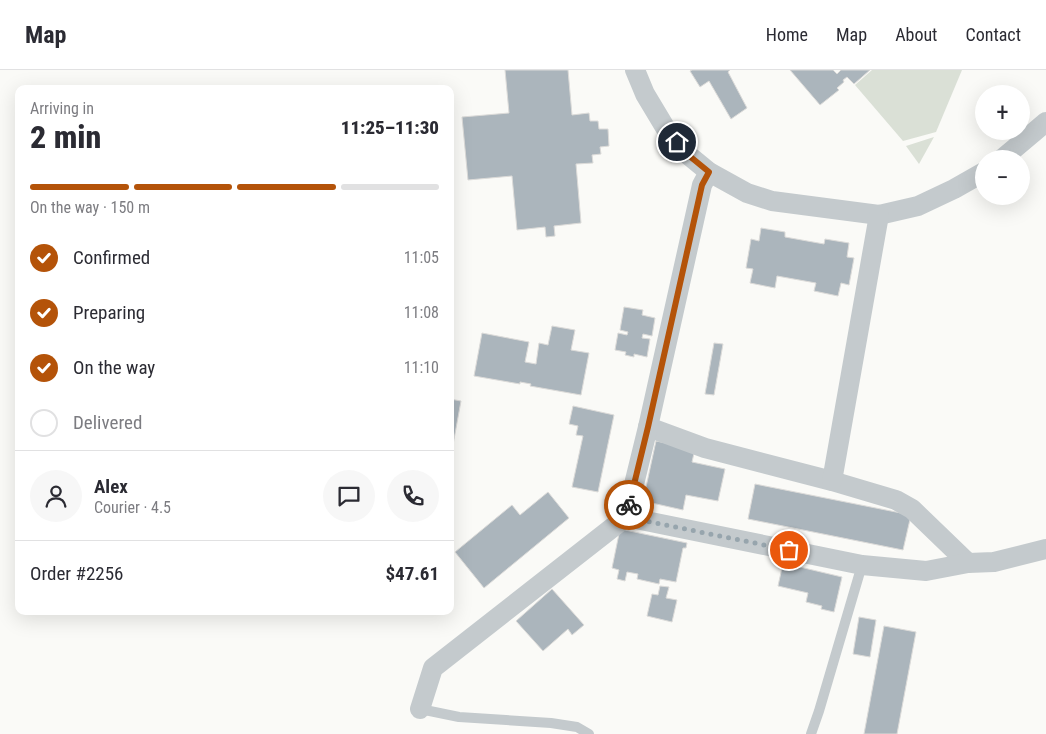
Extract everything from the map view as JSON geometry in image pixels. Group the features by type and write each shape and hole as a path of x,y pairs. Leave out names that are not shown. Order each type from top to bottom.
{"street":[{"path":"635,70 645,94 666,129 687,154 709,172 747,192 772,200 879,215 918,206 975,177"},
{"path":"1013,150 1046,122"},
{"path":"420,709 432,668 626,517 702,185 709,172"},
{"path":"832,481 879,215"},
{"path":"648,427 705,448 832,481 896,500 912,508 968,564"},
{"path":"626,517 862,565 926,570 994,562 1046,548"}],"lane":[{"path":"811,734 862,565"},
{"path":"420,709 458,717 578,727 589,734"}],"shaded area":[{"path":"872,70 962,70 936,132 903,141 855,85"},
{"path":"934,137 919,164 906,146"}],"building":[{"path":"505,70 568,70 572,115 589,113 590,121 598,121 599,129 608,129 609,146 600,147 601,154 592,155 593,163 576,164 581,223 554,226 555,236 546,237 545,227 517,230 512,176 468,180 462,117 509,113"},
{"path":"730,70 728,72 747,108 731,119 709,81 700,87 690,71"},
{"path":"790,70 833,70 837,74 841,70 870,70 854,84 847,77 837,88 839,90 820,105"},
{"path":"761,228 785,232 785,237 824,244 825,239 849,243 847,257 854,258 849,285 841,283 838,296 814,291 816,283 777,276 775,288 750,283 753,269 746,268 751,239 759,241"},
{"path":"624,307 643,310 642,315 655,318 652,336 643,334 642,338 650,339 647,357 634,354 634,357 625,355 626,352 615,350 618,333 627,335 628,332 620,330"},
{"path":"552,326 575,330 571,350 589,353 581,395 530,386 531,384 520,382 520,384 474,376 482,333 529,342 525,362 536,364 539,343 548,345"},
{"path":"714,343 723,344 714,395 705,394"},
{"path":"454,400 461,401 454,439"},
{"path":"573,406 614,415 598,492 572,487 583,436 576,435 578,426 569,424"},
{"path":"656,441 695,449 692,462 725,469 718,501 686,495 683,510 643,501"},
{"path":"755,484 911,515 903,550 748,519"},
{"path":"548,492 569,518 484,588 455,552 512,505 520,515"},
{"path":"620,529 687,543 686,548 683,548 676,582 660,579 659,584 637,579 638,574 627,572 625,581 617,579 619,570 612,568"},
{"path":"783,563 842,577 834,612 821,609 822,606 806,602 808,593 778,586"},
{"path":"660,586 669,587 666,598 677,600 672,622 647,616 652,594 658,595"},
{"path":"552,589 584,625 572,635 568,629 543,651 516,621"},
{"path":"859,617 876,620 870,657 853,654"},
{"path":"884,626 916,632 897,734 864,734"}],"way so far":[{"path":"629,505 626,517 789,550"}],"route":[{"path":"629,505 702,185 709,172 687,154 677,142"}]}
